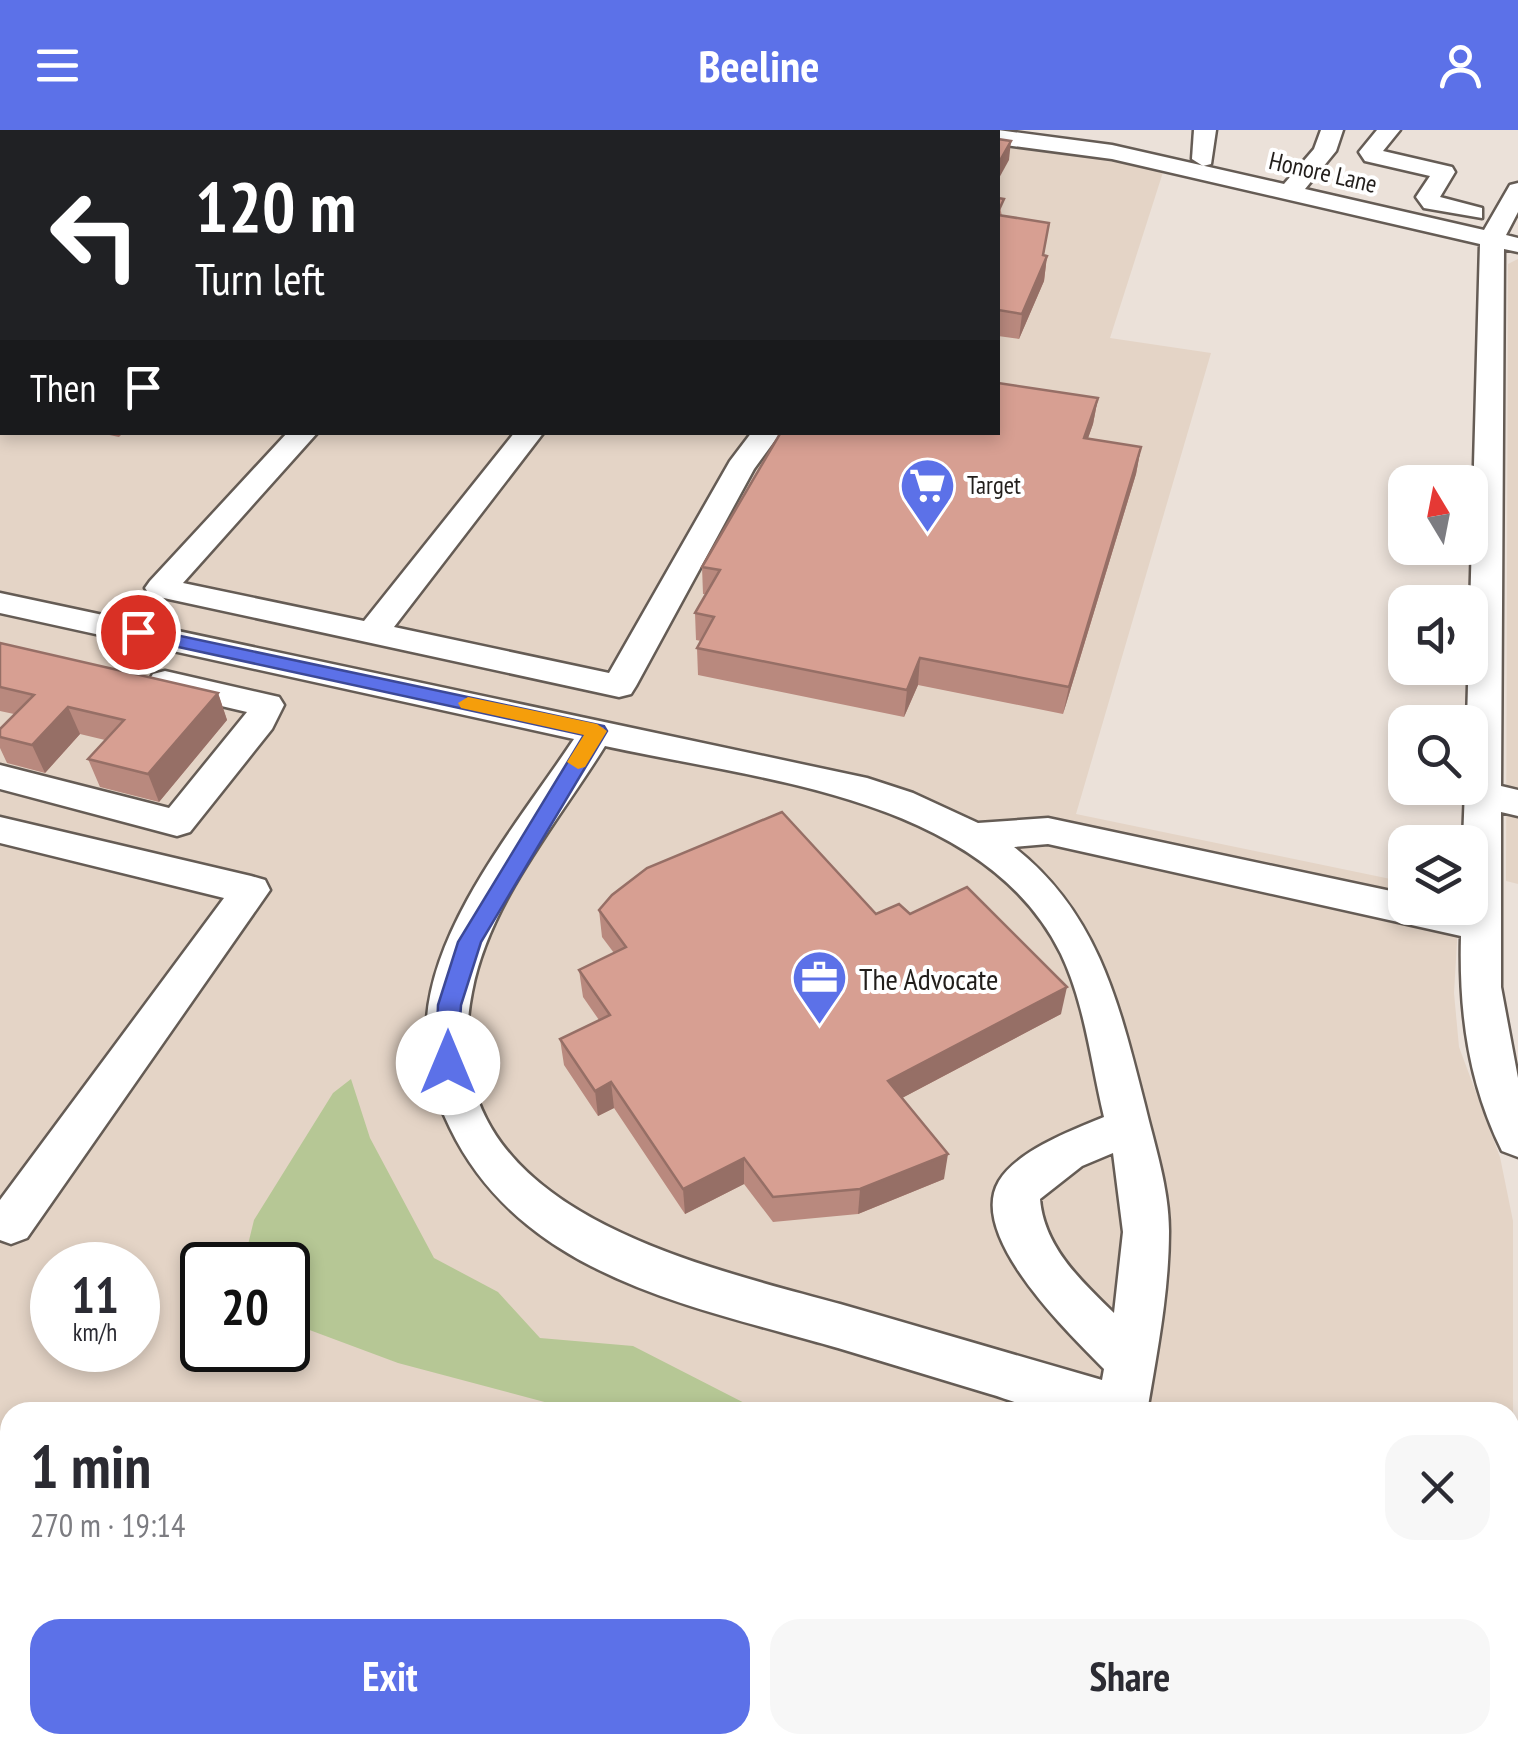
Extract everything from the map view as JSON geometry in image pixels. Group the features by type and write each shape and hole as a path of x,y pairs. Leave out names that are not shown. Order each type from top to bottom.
{"street":[{"path":"1198,165 1205,130"},
{"path":"1296,185 1326,151 1332,130"},
{"path":"1388,130 1370,152 1444,172 1428,197 1432,203 1504,234"},
{"name":"Honore Lane","path":"1000,137 1198,165 1504,234"},
{"path":"1518,190 1504,234 1501,799 1482,926 1483,1036 1518,1138"},
{"path":"301,435 161,588 619,686 740,467 765,435"},
{"path":"372,632 528,435"},
{"path":"0,603 867,791 937,815 974,837 1003,858 1050,905 1082,955 1100,1008 1128,1126 1146,1228 1123,1402"},
{"path":"0,777 176,823 260,721 267,705 140,676"},
{"path":"597,731 489,905 456,974 446,1033 452,1078 471,1133 503,1180 572,1234 668,1276 1092,1402"},
{"path":"0,830 251,890 11,1224 0,1220"},
{"path":"974,837 1048,831 1482,926"},
{"path":"1128,1126 1039,1170 1017,1191 1015,1214 1028,1245 1052,1277 1130,1362"}],"shaded area":[{"path":"1000,140 1164,169 1110,338 1211,353 1076,814 1388,878 1388,925 1458,925 1454,993 1459,1047 1500,1157 1513,1221 1513,1402 0,1402 0,435 1000,435"},
{"path":"1518,259 1518,884 1506,881 1508,264"},
{"path":"351,1079 370,1138 434,1258 498,1292 540,1338 633,1346 742,1402 544,1402 398,1363 310,1330 310,1242 249,1242 254,1220 333,1093"}],"building":[{"path":"1000,139 1011,141 1000,160"},
{"path":"1000,215 1049,223 1043,255 1047,256 1022,314 1000,310"},
{"name":"Target","path":"1000,383 1098,398 1084,438 1141,447 1069,687 920,658 907,690 697,648 714,617 695,613 720,570 702,567 779,435 1000,435"},
{"path":"0,643 218,693 148,774 88,759 124,720 68,707 32,745 0,737 0,729 34,695 0,687"},
{"name":"The Advocate","path":"782,812 876,914 899,904 910,914 967,887 1067,987 888,1081 948,1154 860,1189 773,1197 744,1158 683,1189 611,1082 595,1091 560,1039 610,1015 579,970 626,947 599,910 612,895 647,868"}],"slow traffic":[{"path":"468,703 597,731 578,762"}],"place":[{"name":"Target","path":"928,534"},
{"name":"The Advocate","path":"820,1027"}],"route":[{"path":"138,632 597,731 470,942 456,974 450,1005 446,1033 448,1063"}]}
